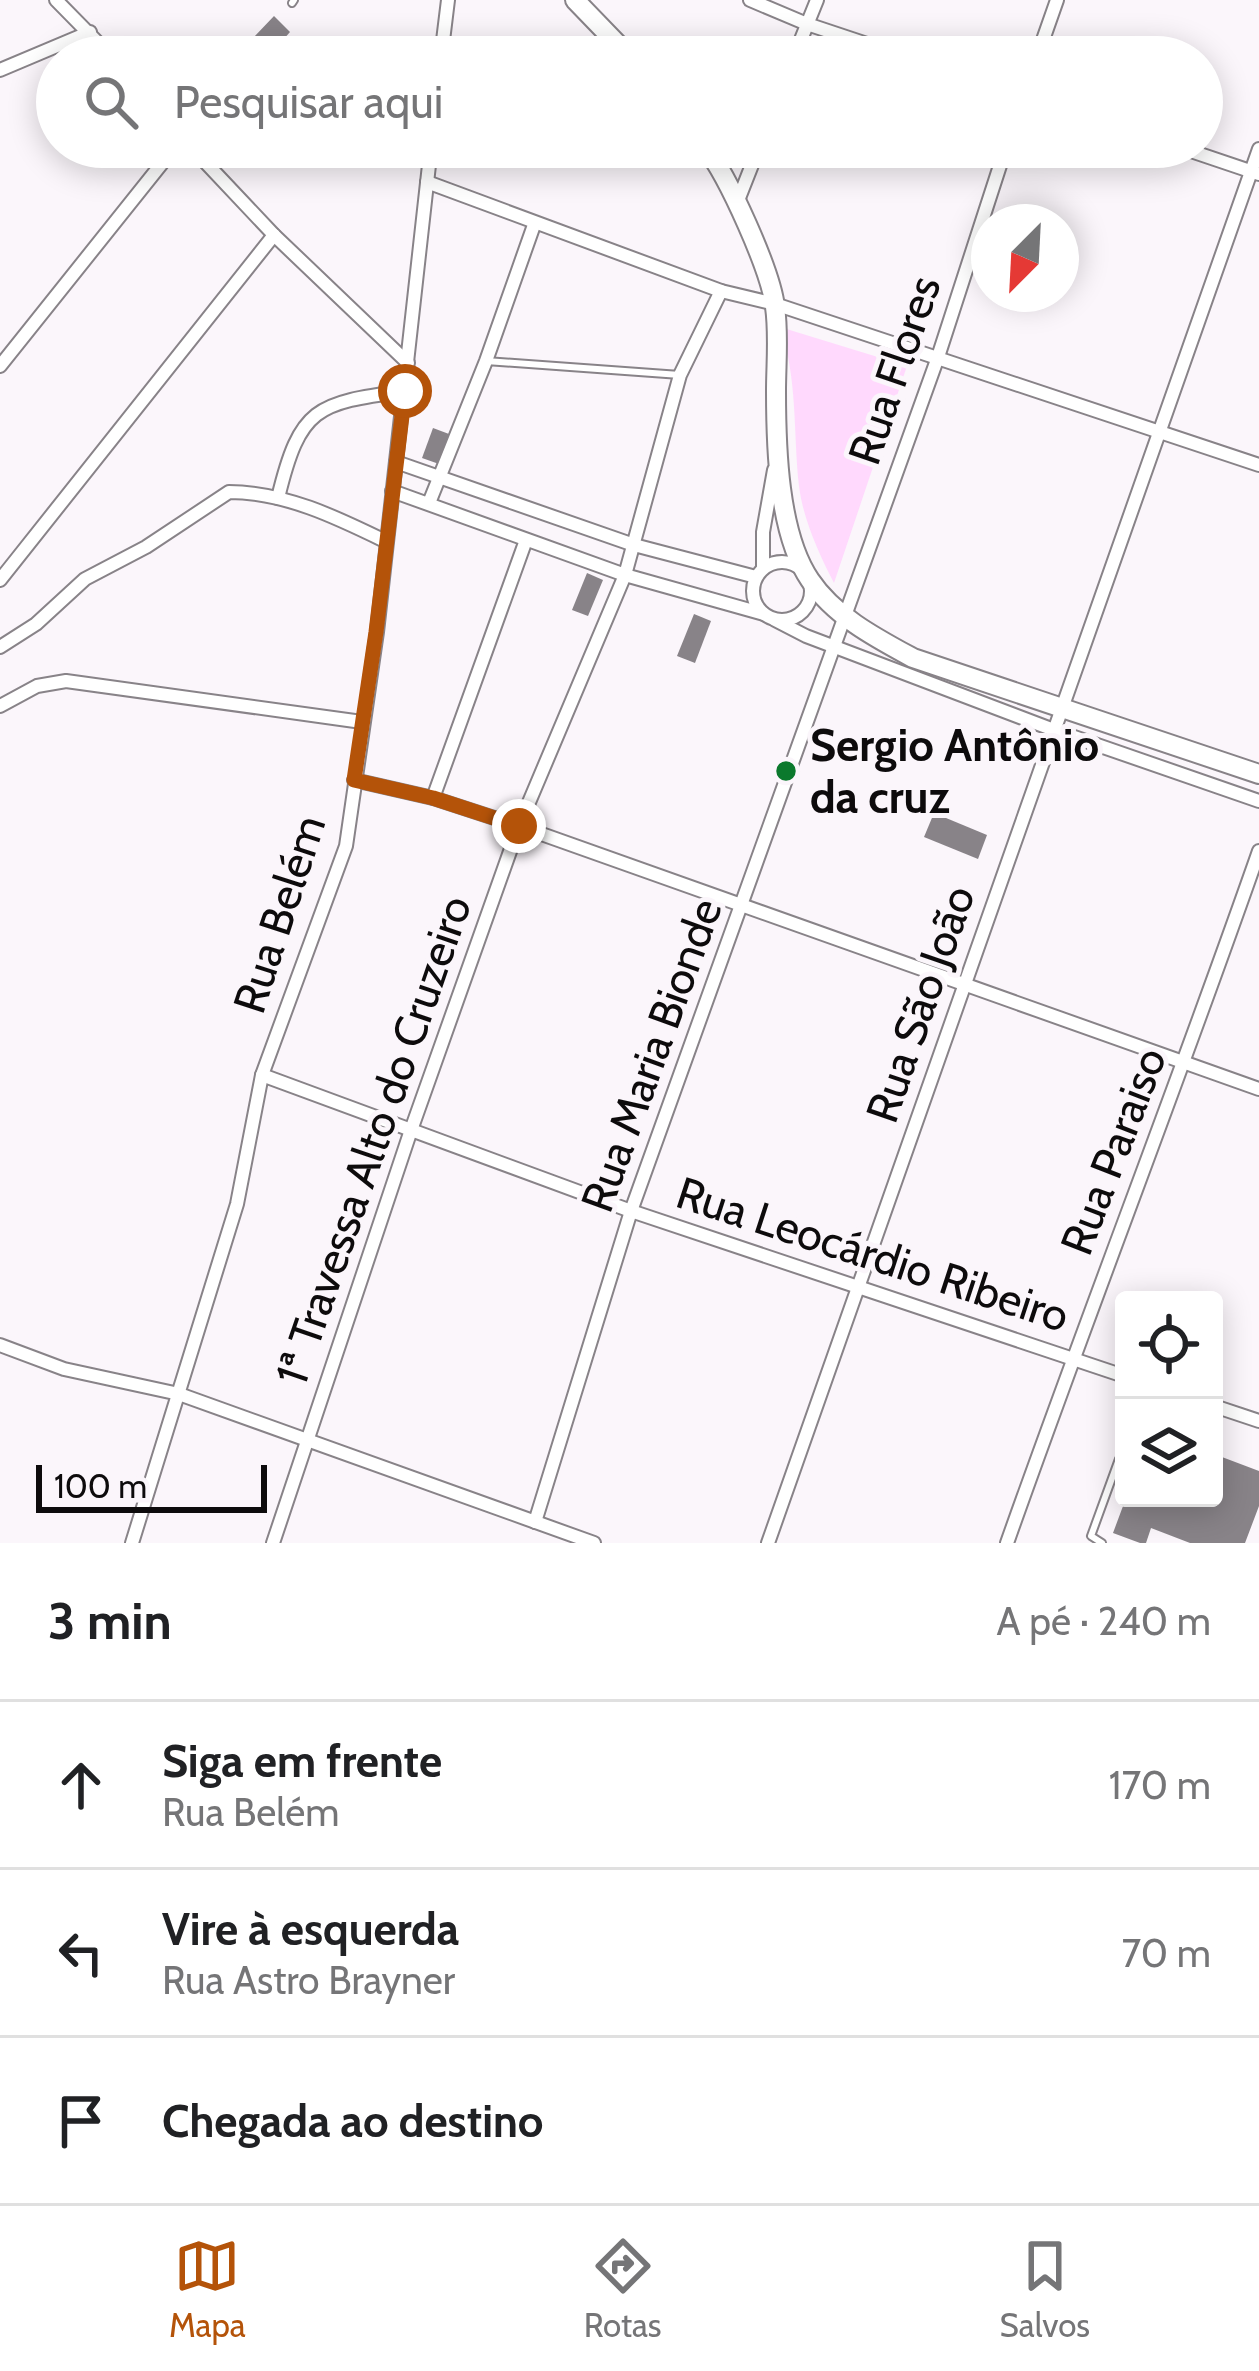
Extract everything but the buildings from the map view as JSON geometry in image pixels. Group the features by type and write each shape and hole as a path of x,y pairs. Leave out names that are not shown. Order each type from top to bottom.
{"main road":[{"path":"575,0 610,36"},
{"path":"721,168 775,304 776,463 809,579 870,635 913,658 1259,774"}],"street":[{"path":"56,0 94,36"},
{"path":"444,36 448,0"},
{"path":"751,0 843,36"},
{"path":"802,36 817,0"},
{"path":"1044,36 1057,0"},
{"path":"81,36 90,32"},
{"path":"0,70 36,55"},
{"name":"Rua São João","path":"768,1543 1159,432 1255,173 1259,148"},
{"path":"1223,162 1255,173"},
{"path":"0,366 158,168"},
{"path":"211,168 408,363"},
{"name":"Rua Belém","path":"132,1543 238,1204 262,1075 346,846 376,632 429,168"},
{"path":"737,203 751,168"},
{"name":"Rua Flores","path":"846,616 999,168"},
{"path":"427,182 721,291 775,304 1259,465"},
{"path":"429,503 534,225"},
{"path":"0,580 274,235"},
{"name":"1ª Travessa Alto do Cruzeiro","path":"273,1543 410,1132 519,826 625,574 680,375 721,291"},
{"path":"278,498 300,430 311,420 344,399 405,391"},
{"path":"396,462 634,544 760,573 789,562 809,579 812,590 805,610 796,617 769,617"},
{"path":"769,617 752,593 760,573 776,463"},
{"path":"392,491 625,574 769,617 1054,730 1259,801"},
{"path":"0,646 36,624 86,579 146,547 229,492 278,498 339,518 385,541"},
{"path":"433,798 526,540"},
{"name":"Rua Maria Bionde","path":"535,1522 631,1211 846,616"},
{"path":"0,706 37,686 66,681 362,722"},
{"path":"354,780 433,798 519,826 1259,1089"},
{"name":"Rua Paraiso","path":"1006,1543 1185,1065 1259,851"},
{"name":"Rua Leocárdio Ribeiro","path":"262,1075 857,1290 1115,1373"},
{"path":"0,1346 64,1369 179,1394 594,1543"},
{"path":"1223,1409 1259,1421"}],"lane":[{"path":"486,362 680,375"},
{"path":"1102,1543 1091,1536 1115,1470"}],"shaded area":[{"path":"780,327 907,366 834,583 801,498 792,386"}],"place":[{"name":"Sergio Antônio da cruz","path":"786,771"}],"route":[{"path":"405,391 354,780 433,798 519,826"}]}
